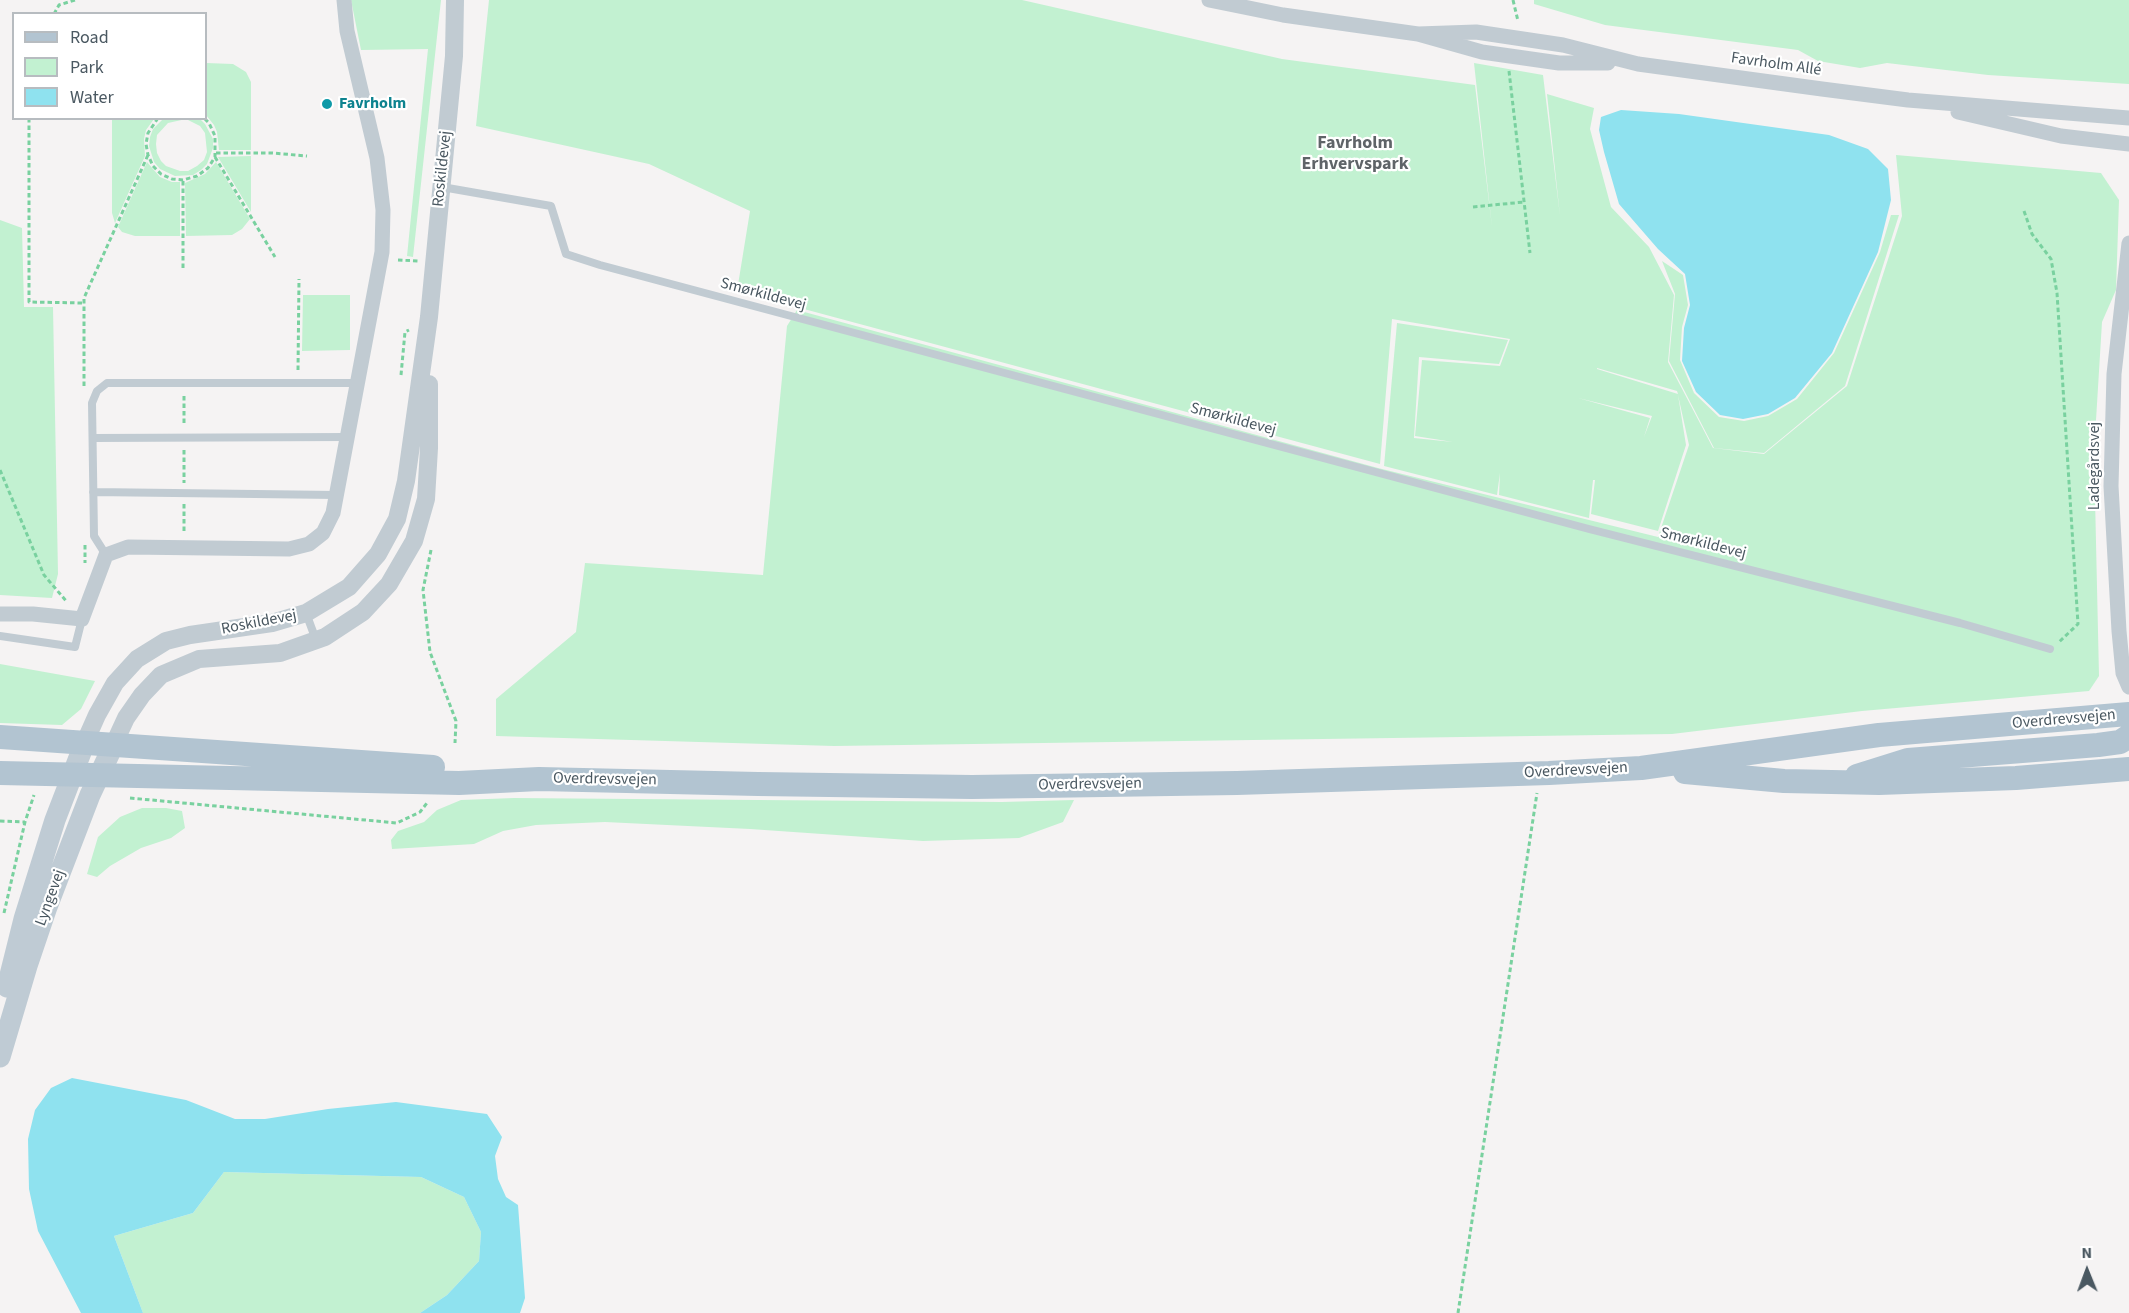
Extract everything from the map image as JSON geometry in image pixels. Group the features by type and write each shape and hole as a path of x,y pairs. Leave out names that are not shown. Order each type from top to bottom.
{"main road":[{"name":"Overdrevsvejen","path":"106,760 459,783 539,779 972,787 1238,783 1641,768 1879,735 2129,714"},
{"path":"1838,783 1908,760 2098,745 2120,742 2129,736"},
{"path":"0,737 75,768"},
{"path":"0,757 75,768"},
{"path":"0,773 75,768 106,760"},
{"name":"Overdrevsvejen","path":"75,768 106,760 284,764 346,760 461,769 539,779"},
{"name":"Lyngevej","path":"0,1057 44,917 90,795 106,760"},
{"name":"Lyngevej","path":"0,1015 24,919 75,768"},
{"name":"Overdrevsvejen","path":"1641,768 1784,781 1838,783 2016,778 2129,769"}],"street":[{"path":"0,614 82,619 106,555 128,548 289,549 309,544 323,534 333,513 381,259 383,210 377,158 347,31 344,0"},
{"name":"Roskildevej","path":"75,768 97,715 115,683 137,659 166,641 190,635 273,623 306,613 349,587 378,554 397,519 406,481 429,317 454,56 455,0"},
{"name":"Roskildevej","path":"454,56 466,0"},
{"name":"Favrholm Allé","path":"1209,0 1283,15 1418,34 1460,47 1510,56 1559,63 1638,64"},
{"name":"Favrholm Allé","path":"1418,34 1476,32 1563,45 1638,64 1908,100 2129,118"},
{"name":"Favrholm Allé","path":"1908,100 2061,136 2129,144"},
{"name":"Ladegårdsvej","path":"2129,243 2114,374 2111,486 2121,652 2123,673 2129,687"},
{"name":"Roskildevej","path":"106,760 126,718 142,695 161,675 199,659 280,653 325,637 363,612 389,584 414,541 426,499 429,448 429,317"}],"lane":[{"name":"Smørkildevej","path":"442,187 551,206 566,254 600,265 1589,529 1960,623 2050,650"},
{"path":"106,555 94,536 92,403 97,391 107,383 357,383"},
{"path":"93,438 347,436"},
{"path":"93,492 336,495"},
{"path":"306,613 316,640"},
{"path":"0,636 75,647 82,619"}],"path":[{"path":"55,12 59,5 75,0"},
{"path":"1510,56 1509,69 1530,253"},
{"path":"29,120 29,302 84,301 148,155"},
{"path":"156,120 148,133 146,144 153,166 161,174 183,180 196,176 208,168 216,155"},
{"path":"206,120 215,136 216,155 275,257"},
{"path":"216,155 272,153 307,156"},
{"path":"183,180 183,268"},
{"path":"1473,207 1524,202"},
{"path":"2024,211 2032,234 2051,259 2057,293 2078,624 2050,650"},
{"path":"381,259 434,261"},
{"path":"298,383 299,279"},
{"path":"183,383 184,547"},
{"path":"0,470 44,575 82,619"},
{"path":"432,549 423,590 430,652 456,721 454,743"},
{"path":"3,918 32,796 75,768"},
{"path":"1458,1313 1540,773"},
{"path":"125,798 398,823 420,812 429,801"},
{"path":"0,820 25,822"}],"green space":[{"path":"351,0 441,0 413,257 407,256 428,49 361,50"},
{"path":"489,0 1022,0 1282,59 1475,85 1492,227 1474,63 1543,75 1560,216 1547,94 1594,108 1590,129 1611,207 1649,247 1674,295 1668,362 1713,448 1764,454 1847,386 1902,216 1896,155 2101,173 2119,200 2116,290 2102,322 2094,453 2099,676 2089,691 1862,711 1672,734 834,746 496,736 496,699 576,632 585,563 763,575 787,326 797,310 1378,468 1658,537 1689,445 1678,395 1686,445 1658,531 1591,514 1595,480 1593,480 1589,518 1499,495 1500,473 1497,495 1384,466 1397,323 1508,340 1499,364 1419,357 1414,438 1453,442 1415,436 1422,360 1500,366 1510,339 1392,319 1380,464 737,291 750,211 649,164 476,126","holes":["1597,369 1677,391 1678,394","1578,398 1652,416 1644,437 1650,418"]},
{"path":"1534,0 2129,0 2129,84 1988,75 1887,63 1860,68 1818,61 1798,50 1605,25 1534,4"},
{"path":"207,63 233,64 246,72 251,82 251,150 219,150 214,125 207,116"},
{"path":"112,120 153,120 146,130 145,156 115,223 112,213"},
{"path":"162,120 182,120 168,123 157,135 156,144 161,161 166,166 180,171 188,171 197,166 204,160 207,152 205,133 200,126 188,120 201,120 205,124 213,139 213,148 207,164 201,170 193,175 175,176 160,169 154,162 149,146 153,129"},
{"path":"251,156 251,212 218,157"},
{"path":"147,162 160,177 172,182 180,182 180,236 135,236 122,232 118,227"},
{"path":"216,162 250,219 242,229 232,235 186,236 185,183 205,174"},
{"path":"1891,215 1899,215 1845,386 1764,453 1714,448 1669,361 1675,294 1662,261 1683,275 1688,305 1682,327 1680,360 1694,393 1719,417 1744,421 1768,416 1797,399 1834,353 1880,252"},
{"path":"0,220 22,228 24,307 53,307 58,574 52,598 0,595"},
{"path":"303,295 350,295 350,350 302,351"},
{"path":"0,664 95,681 81,709 62,725 0,723"},
{"path":"514,798 1002,802 1074,800 1063,822 1019,838 923,841 605,822 536,825 503,831 474,844 392,849 391,840 398,831 424,822 437,810 461,800"},
{"path":"142,808 182,811 185,828 171,838 141,848 110,866 97,877 87,874 98,837 120,817"},
{"path":"224,1172 421,1177 464,1197 481,1232 479,1261 447,1295 420,1313 143,1313 114,1236 193,1213"}],"water":[{"path":"1621,110 1679,114 1829,135 1868,149 1888,169 1891,200 1878,252 1832,353 1795,398 1768,414 1743,419 1720,415 1696,392 1682,361 1684,328 1690,305 1685,274 1658,249 1619,204 1604,152 1599,130 1601,117"},
{"path":"72,1078 186,1100 235,1119 265,1119 328,1109 396,1102 487,1114 502,1137 495,1156 498,1179 506,1197 518,1205 525,1298 520,1313 420,1313 447,1295 479,1261 481,1232 464,1197 421,1177 224,1172 193,1213 114,1236 143,1313 81,1313 38,1231 29,1189 28,1139 35,1110 51,1088"}],"place":[{"name":"Favrholm","path":"327,104"}],"district":[{"name":"Favrholm Erhvervspark","path":"1355,154"}]}
